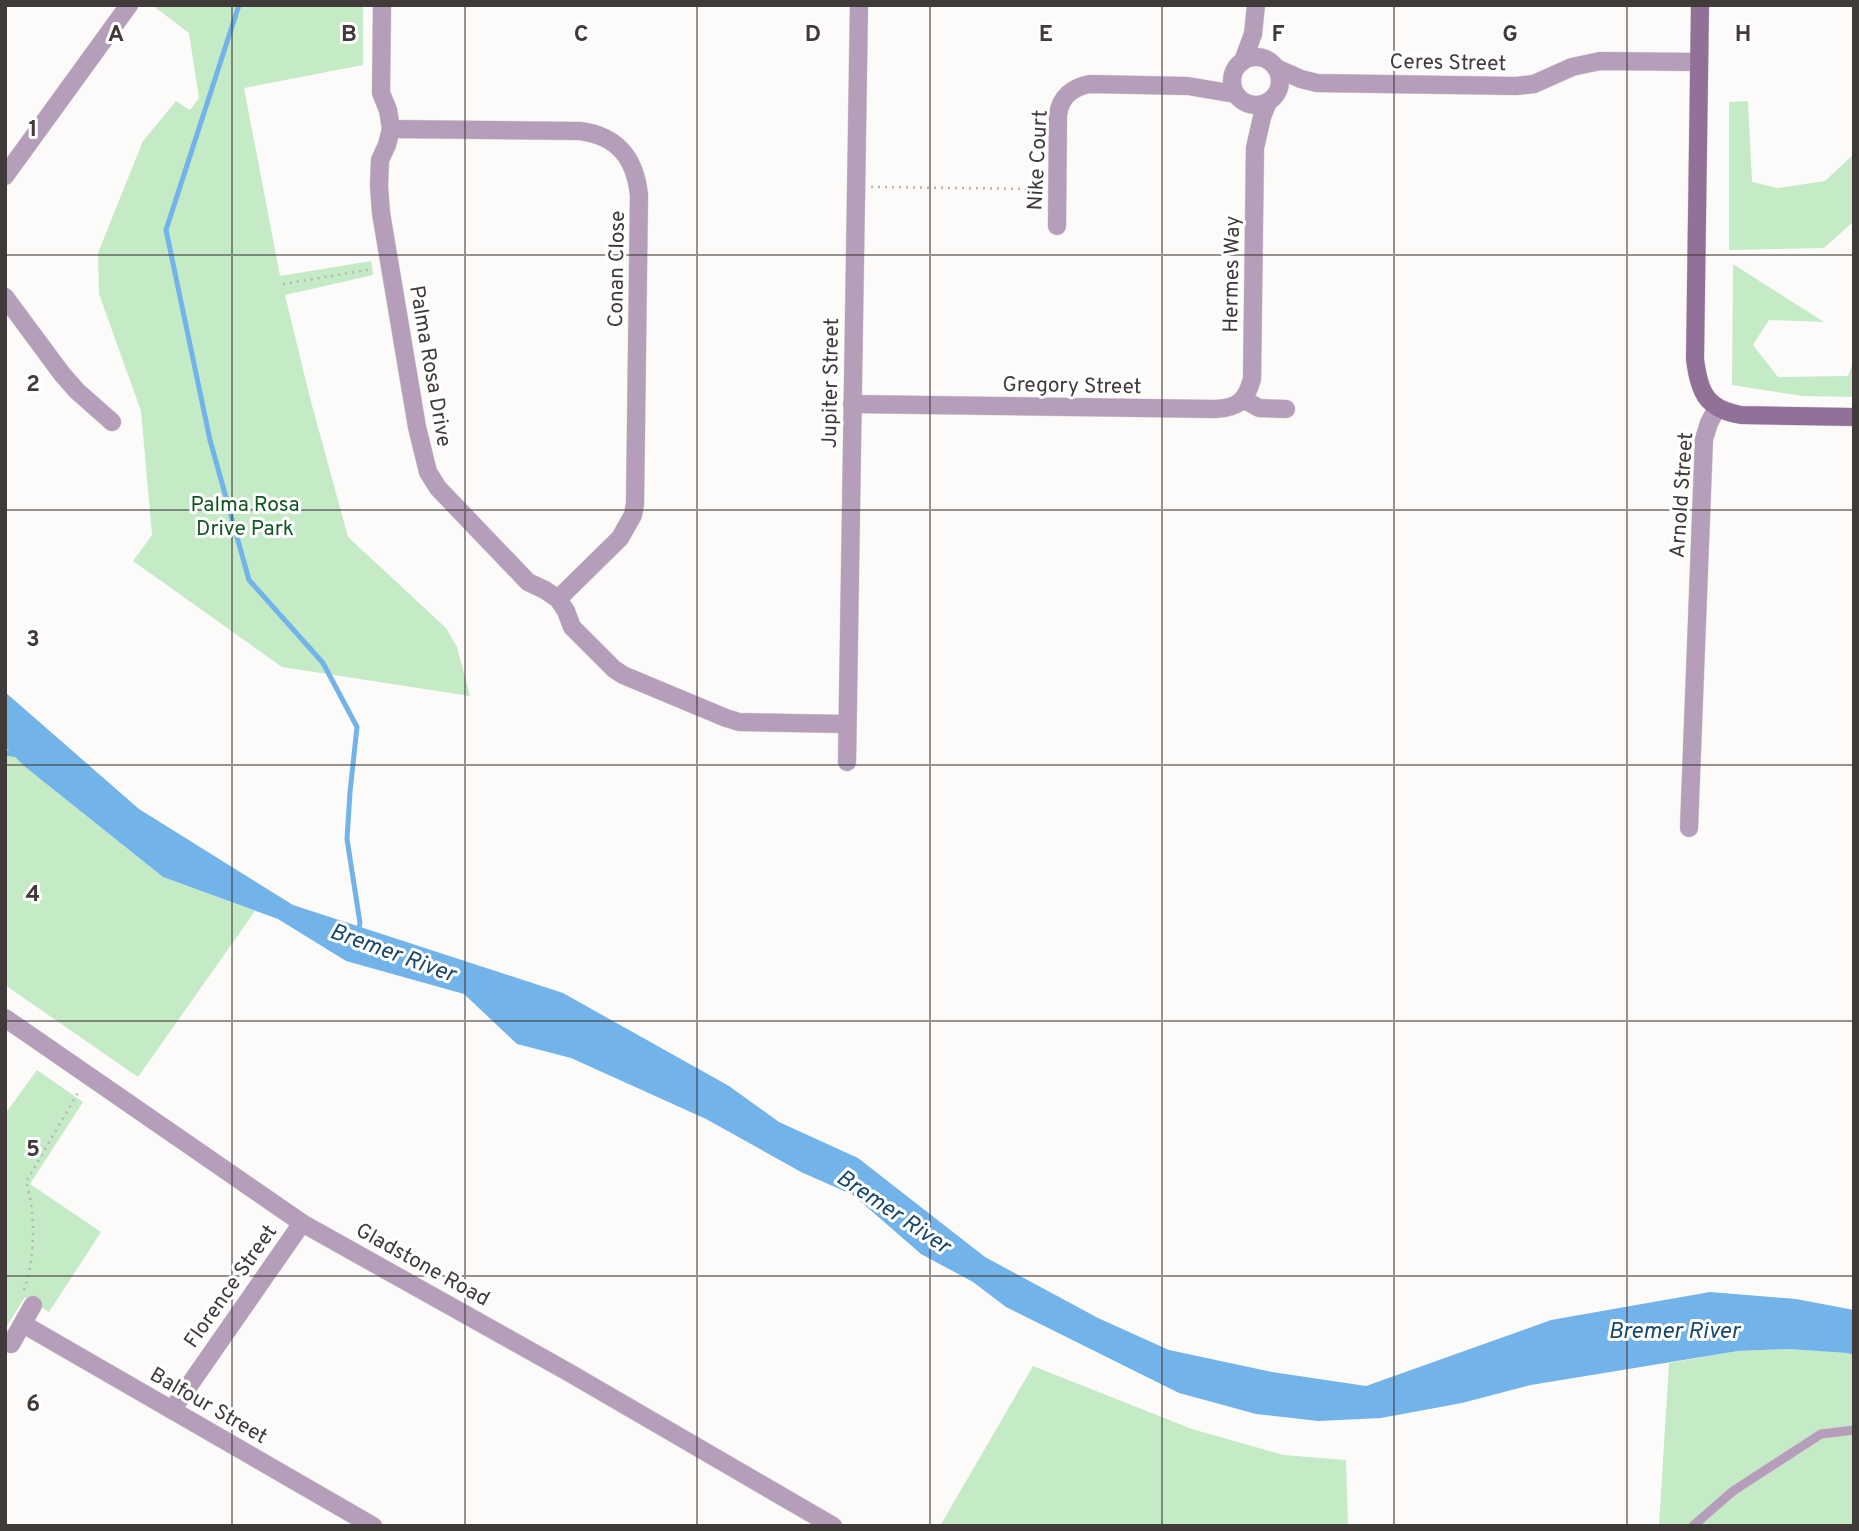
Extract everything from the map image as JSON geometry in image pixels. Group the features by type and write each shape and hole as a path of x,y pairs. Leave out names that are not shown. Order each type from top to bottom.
{"main road":[{"name":"Arnold Street","path":"1700,5 1695,359 1702,392 1717,408"},
{"path":"1717,408 1741,415 1854,417"}],"street":[{"path":"5,176 129,5"},
{"path":"382,5 381,93 388,110 391,129"},
{"name":"Jupiter Street","path":"847,762 859,5"},
{"path":"1256,12 1262,42 1279,75 1279,83 1271,99 1254,105 1238,97 1232,88 1253,34 1256,12"},
{"path":"1238,67 1257,57 1273,66"},
{"name":"Ceres Street","path":"1273,66 1317,83 1516,86 1534,84 1573,67 1600,61 1699,62"},
{"name":"Nike Court","path":"1188,86 1221,78 1238,67"},
{"name":"Ceres Street","path":"1271,99 1317,83"},
{"name":"Nike Court","path":"1057,226 1059,106 1079,86 1188,86 1220,90 1238,97"},
{"name":"Hermes Way","path":"1238,97 1255,148"},
{"name":"Hermes Way","path":"1243,399 1249,391 1252,379 1255,148 1259,125 1271,99"},
{"name":"Palma Rosa Drive","path":"391,129 380,160 379,186 417,427 428,472 452,505 528,582 558,599"},
{"name":"Conan Close","path":"391,129 592,133 617,146 628,158 637,175 639,195 635,504 628,526 620,538 558,599"},
{"path":"5,297 76,391 112,422"},
{"path":"1243,399 1259,408 1286,409"},
{"name":"Gregory Street","path":"852,404 1215,410 1228,409 1243,399"},
{"name":"Arnold Street","path":"1689,828 1704,439 1717,408"},
{"path":"558,599 572,627 623,674 739,722 847,724"},
{"name":"Gladstone Road","path":"5,1018 302,1223 568,1372 834,1526"},
{"name":"Florence Street","path":"172,1410 302,1223"},
{"path":"11,1344 23,1324 27,1300"},
{"name":"Balfour Street","path":"23,1324 373,1526"}],"lane":[{"path":"1696,1525 1733,1492 1821,1434 1854,1430"}],"path":[{"path":"855,187 1057,189"},
{"path":"283,284 390,266"},
{"path":"27,1300 31,1261 31,1196 26,1182 88,1075"}],"green space":[{"name":"Palma Rosa Drive Park","path":"152,5 363,5 363,65 244,88 280,276 371,261 373,275 285,295 348,537 446,628 457,647 470,696 282,667 133,561 152,535 141,411 99,294 98,253 143,141 176,101 190,110 199,98 189,33"},
{"path":"1748,101 1752,182 1778,188 1825,181 1854,154 1854,221 1824,248 1729,250 1729,102"},
{"path":"1733,264 1824,322 1769,320 1753,345 1778,377 1848,376 1854,360 1854,397 1803,396 1732,385"},
{"path":"5,747 24,766 163,877 255,911 138,1077 5,985"},
{"path":"37,1070 83,1102 30,1184 101,1232 49,1312 25,1297 5,1329 5,1114"},
{"path":"1788,1349 1854,1355 1854,1526 1659,1526 1669,1363 1738,1351"},
{"path":"1033,1366 1192,1429 1283,1455 1346,1460 1348,1526 940,1526"}],"water":[{"name":"Bremer River","path":"5,692 139,809 293,905 563,993 729,1086 779,1122 858,1158 985,1257 1098,1318 1169,1350 1272,1372 1366,1386 1551,1320 1710,1292 1796,1299 1854,1310 1854,1355 1788,1349 1738,1351 1531,1385 1462,1403 1381,1418 1318,1421 1256,1414 1179,1393 1006,1307 973,1282 921,1254 853,1195 801,1172 706,1119 571,1058 517,1044 464,994 346,961 278,919 163,877 24,766 5,747"}],"waterway":[{"path":"239,5 166,230 210,440 249,580 323,663 357,727 347,839 360,923 358,933"},
{"path":"5,753 19,755"}]}
